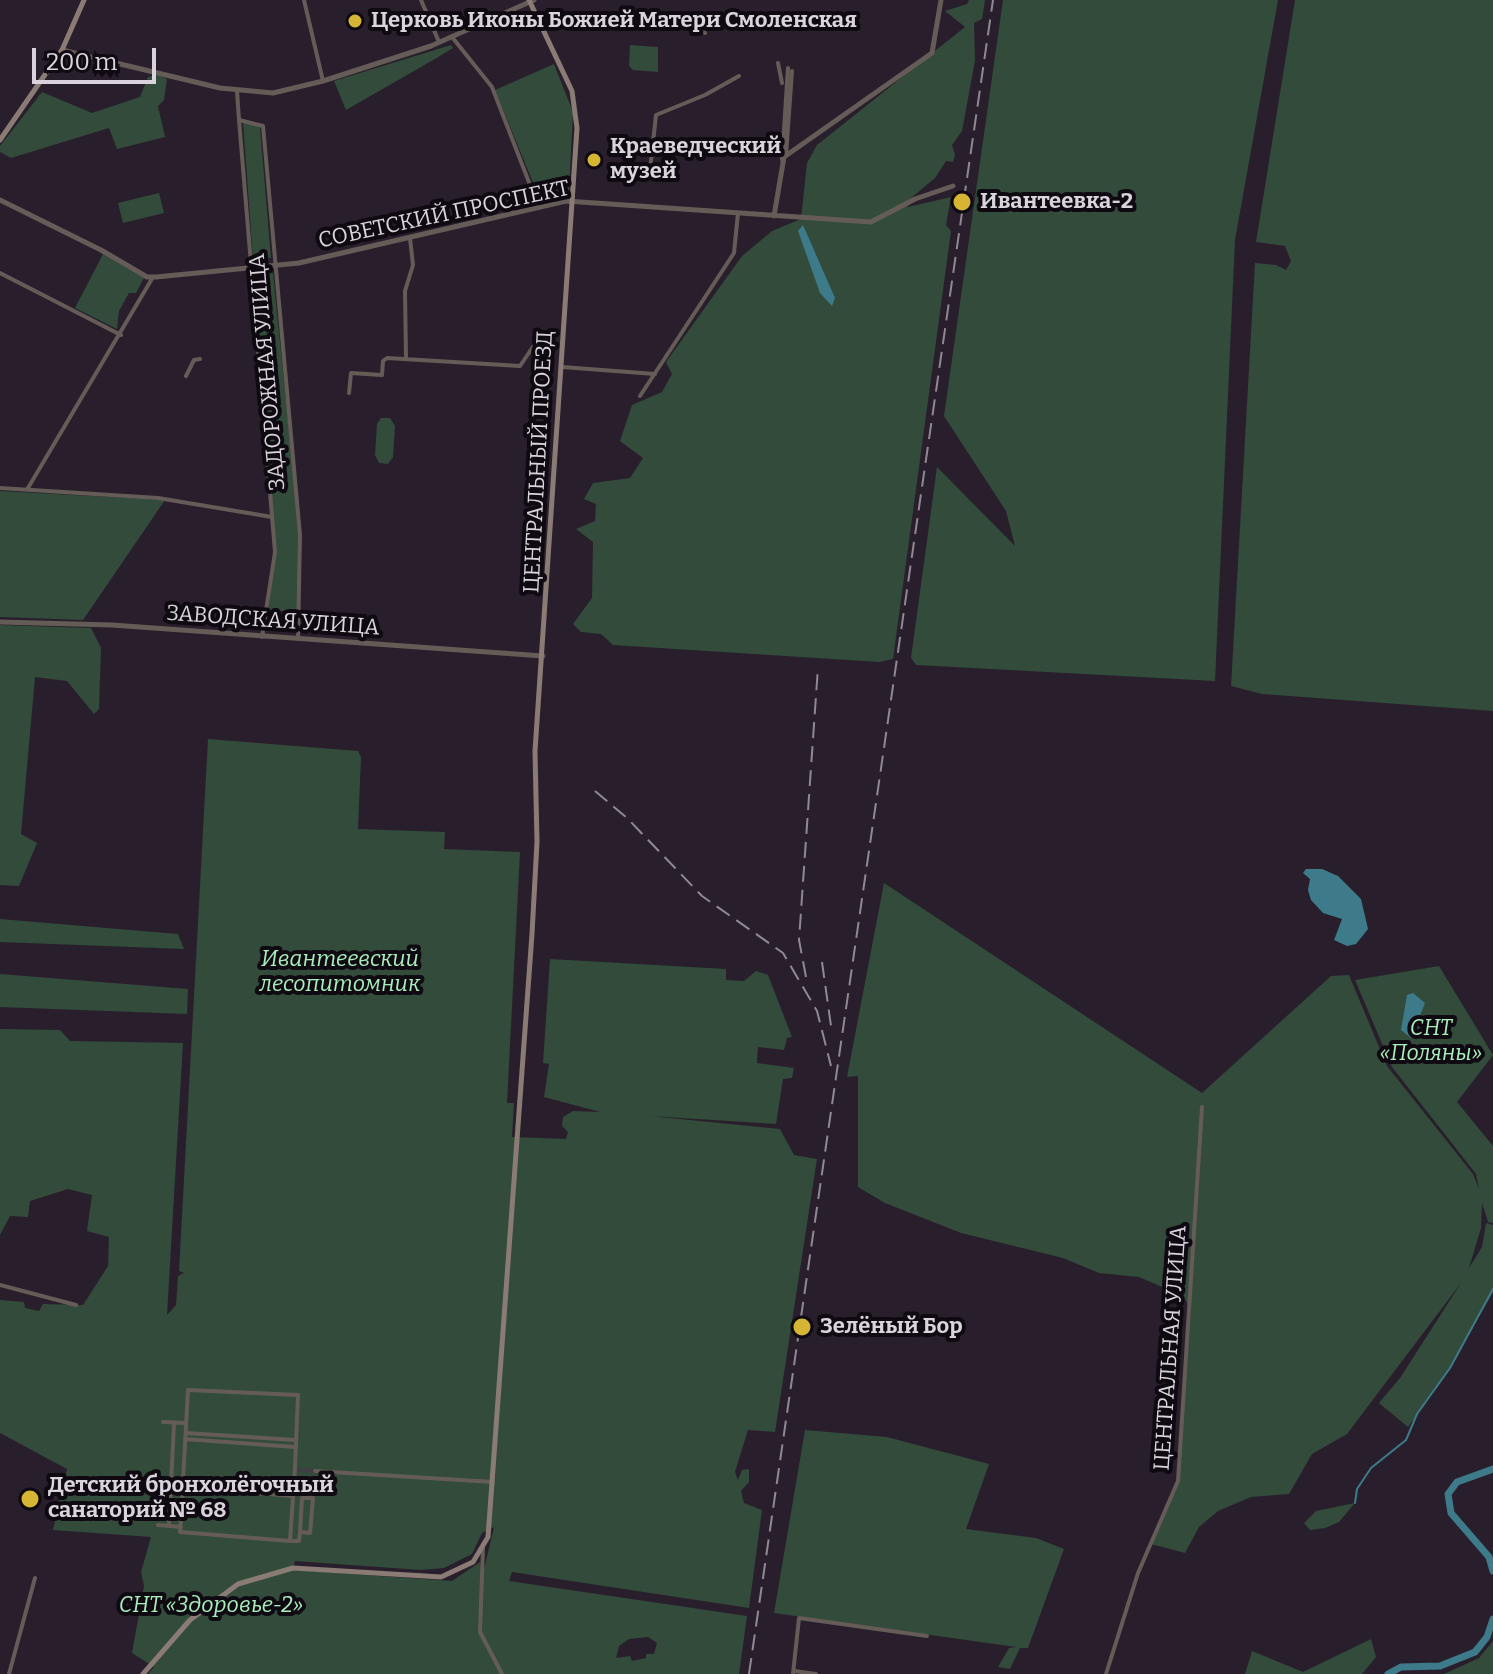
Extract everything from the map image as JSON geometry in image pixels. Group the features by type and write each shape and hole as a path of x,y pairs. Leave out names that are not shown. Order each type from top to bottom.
{"main road":[{"path":"0,140 62,50 84,0"},
{"name":"ЦЕНТРАЛЬНЫЙ ПРОЕЗД","path":"483,1548 490,1526 532,934 537,842 535,763 572,201 575,100 531,1"},
{"path":"143,1674 177,1633 214,1599 238,1584 268,1573 301,1568 441,1577 473,1562 483,1548"}],"street":[{"path":"304,0 323,81"},
{"path":"421,0 439,42"},
{"path":"784,157 932,53 941,0"},
{"path":"62,50 237,91 273,93 323,81 439,42 531,1"},
{"path":"696,14 705,33"},
{"path":"452,37 492,87 539,208"},
{"path":"778,63 779,79 784,85"},
{"path":"774,216 784,157 790,70 784,85 784,157"},
{"path":"650,170 656,115 705,95 739,76"},
{"name":"ЗАДОРОЖНАЯ УЛИЦА","path":"237,91 272,517 274,568 262,637"},
{"name":"ЗАДОРОЖНАЯ УЛИЦА","path":"239,120 263,126 300,535 298,639"},
{"name":"СОВЕТСКИЙ ПРОСПЕКТ","path":"153,277 274,266 572,201 871,222 915,199 953,186"},
{"path":"0,200 153,277 28,488"},
{"path":"640,396 734,253 738,213"},
{"path":"406,359 405,291 413,265 410,238"},
{"path":"0,273 121,335"},
{"path":"349,393 351,373 382,375 383,361 387,358 520,366 543,332 552,332"},
{"path":"186,376 194,360 200,359"},
{"path":"561,367 655,374"},
{"path":"0,488 167,499 272,517"},
{"name":"ЗАВОДСКАЯ УЛИЦА","path":"0,622 112,625 543,656"},
{"name":"ЦЕНТРАЛЬНАЯ УЛИЦА","path":"1106,1674 1138,1573 1178,1481 1202,1107"},
{"path":"0,1285 76,1305"},
{"path":"290,1541 298,1395 188,1390 180,1532 290,1541 299,1541 302,1498 313,1498 310,1533 300,1532"},
{"path":"163,1422 186,1423"},
{"path":"169,1526 174,1423"},
{"path":"186,1436 296,1440"},
{"path":"186,1436 296,1447"},
{"path":"315,1471 493,1482"},
{"path":"183,1481 293,1489"},
{"path":"183,1487 293,1496"},
{"path":"158,1525 181,1527"},
{"path":"483,1548 480,1632 502,1674"},
{"path":"9,1674 35,1578"},
{"path":"816,1674 793,1672 799,1618 927,1636"}],"green space":[{"path":"969,0 985,0 982,19 974,23 975,61 962,131 952,145 955,155 953,162 946,161 935,178 905,203 908,207 951,197 946,225 951,231 893,659 879,662 613,645 601,634 581,632 573,624 592,598 593,542 576,529 595,521 596,504 584,499 593,483 630,478 643,458 620,441 632,405 662,392 672,374 666,362 742,256 772,231 801,219 807,163 817,145 965,27 945,11 967,4"},
{"path":"1003,0 1278,0 1235,240 1215,681 916,665 911,658 937,467 1015,546 1006,511 944,416"},
{"path":"1295,0 1493,0 1493,711 1262,694 1231,686 1255,263 1276,265 1286,270 1291,261 1285,246 1256,242"},
{"path":"451,45 453,48 346,110 334,81"},
{"path":"630,45 658,47 658,72 633,70 629,66"},
{"path":"554,64 573,112 569,190 539,197 495,90"},
{"path":"158,75 167,79 164,100 158,106 165,137 117,149 109,128 11,158 0,152 0,146 42,92 92,113 140,97 148,77"},
{"path":"243,122 260,127 271,258 253,259"},
{"path":"159,193 164,213 123,223 118,203"},
{"path":"103,254 144,278 136,293 129,293 119,311 117,329 75,308"},
{"path":"273,273 299,529 299,618 290,618 289,611 268,611 275,551 256,354 254,275"},
{"path":"381,418 390,418 395,426 393,457 388,464 379,463 375,455 377,424"},
{"path":"0,491 165,500 83,620 0,617"},
{"path":"0,625 91,628 101,648 99,709 94,714 67,681 35,677 21,834 37,843 19,886 0,885"},
{"path":"208,739 358,751 361,757 358,829 445,832 444,849 520,852 507,1103 514,1103 512,1137 566,1139 568,1132 562,1126 563,1117 573,1111 600,1112 544,1097 549,1064 543,1063 550,959 726,969 726,980 744,981 756,971 768,975 792,1037 787,1038 784,1050 758,1047 757,1063 794,1068 792,1078 783,1079 776,1124 650,1116 780,1129 794,1155 817,1159 775,1432 748,1430 735,1472 738,1480 742,1470 749,1469 749,1482 741,1491 744,1503 762,1510 749,1608 512,1572 509,1581 747,1616 739,1674 148,1674 154,1667 132,1653 144,1586 141,1572 151,1537 53,1530 67,1469 0,1433 0,1300 24,1302 25,1308 39,1311 43,1304 83,1305 108,1266 109,1237 87,1231 92,1195 68,1189 30,1201 28,1217 10,1216 0,1235 0,1029 60,1030 70,1041 183,1043 167,1315 176,1305 178,1276 184,1273 179,1271","holes":["494,1527 483,1574 480,1562 452,1581 293,1570 295,1561 420,1570 444,1568 472,1554 482,1533","648,1637 657,1643 654,1654 646,1654 646,1658 632,1661 630,1656 616,1658 619,1646 629,1639"]},
{"name":"СНТ «Поляны»","path":"884,883 1202,1093 1331,976 1349,975 1387,1066 1473,1174 1479,1189 1476,1174 1392,1067 1355,980 1439,966 1493,1055 1457,1102 1493,1146 1493,1223 1488,1222 1482,1203 1481,1228 1469,1268 1482,1247 1486,1223 1493,1225 1493,1292 1450,1368 1408,1427 1379,1403 1400,1378 1461,1283 1347,1434 1312,1454 1289,1494 1251,1497 1218,1511 1199,1527 1185,1553 1151,1544 1178,1481 1191,1308 1181,1295 1139,1277 1099,1273 1063,1258 961,1233 885,1203 858,1187 858,1076 847,1077"},
{"path":"0,919 178,934 184,949 0,942"},
{"path":"0,974 188,989 187,1014 0,1007"},
{"path":"805,1430 887,1437 989,1464 966,1529 1036,1538 1064,1549 1028,1648 1020,1648 1010,1669 998,1667 1009,1648 1016,1647 774,1613"},
{"path":"1355,1503 1339,1522 1325,1528 1310,1530 1304,1523 1316,1511"},
{"path":"1371,1639 1376,1657 1362,1674 1245,1674 1252,1651 1303,1672"},
{"path":"1493,1641 1493,1674 1444,1674 1479,1658"}],"water":[{"path":"803,225 835,298 832,306 820,293 798,231"},
{"path":"1306,869 1322,869 1338,876 1361,899 1368,929 1356,944 1347,946 1334,940 1342,919 1323,913 1311,900 1308,890 1310,879 1303,873"},
{"path":"1413,993 1425,1003 1411,1038 1401,1030 1407,995"}],"waterway":[{"path":"1355,1503 1357,1489 1371,1468 1406,1440 1417,1414 1450,1368 1493,1289"},
{"path":"1493,1469 1457,1482 1448,1494 1451,1513 1489,1557 1493,1571"},
{"path":"1388,1674 1401,1667 1440,1666 1475,1652 1487,1637 1493,1619"}],"tunnel":[{"path":"298,1470 315,1471"}],"railway":[{"path":"749,1674 993,0"},
{"path":"806,977 799,940 818,667"},
{"path":"595,791 627,818 702,896 783,953 817,1011 831,1066"},
{"path":"822,962 831,1026"}],"place":[{"name":"Церковь Иконы Божией Матери Смоленская","path":"355,21"},
{"name":"Краеведческий музей","path":"594,160"},
{"name":"Ивантеевка-2","path":"962,202"},
{"name":"Зелёный Бор","path":"802,1327"},
{"name":"Детский бронхолёгочный санаторий № 68","path":"30,1499"}],"park label":[{"name":"Ивантеевский лесопитомник","path":"340,972"},
{"name":"СНТ «Здоровье-2»","path":"211,1606"}]}
